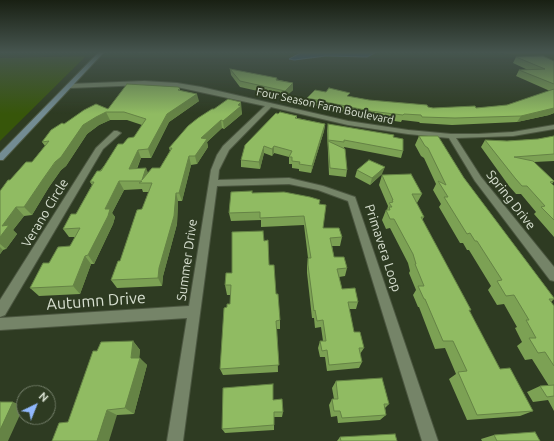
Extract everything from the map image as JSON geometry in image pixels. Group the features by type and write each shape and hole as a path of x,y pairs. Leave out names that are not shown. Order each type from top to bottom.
{"main road":[{"path":"0,158 82,73"}],"street":[{"name":"Four Season Farm Boulevard","path":"69,86 144,83 165,84 201,89 365,126 451,136 513,134 554,127"},
{"name":"Summer Drive","path":"175,441 212,183 217,163 226,148 270,105"},
{"name":"Verano Circle","path":"0,311 100,148 117,133"},
{"name":"Spring Drive","path":"451,136 478,179 554,276"},
{"name":"Primavera Loop","path":"212,183 289,181 320,188 352,199 430,441"},
{"name":"Autumn Drive","path":"0,324 193,312"}],"green space":[{"path":"0,73 69,73 0,141"}],"building":[{"path":"233,73 249,73 277,78 276,80 293,83 285,91 240,81"},
{"path":"525,73 554,73 554,84"},
{"path":"127,84 178,87 180,88 178,90 197,94 167,114 148,149 138,150 129,169 146,168 142,180 152,168 160,168 172,148 169,148 188,126 198,118 228,99 241,102 238,105 241,106 223,121 221,120 201,138 207,139 195,156 189,156 179,193 176,193 174,216 159,268 158,278 111,280 118,261 120,261 137,210 142,209 152,183 139,183 142,181 119,181 105,209 110,209 108,216 88,255 85,256 73,286 30,288 43,263 49,263 58,247 70,246 80,228 63,229 71,214 76,214 94,182 90,182 97,171 101,171 118,144 123,144 128,138 134,137 146,119 124,112 106,112 83,125 24,207 16,207 2,226 9,225 0,237 0,191 8,180 10,180 26,162 32,162 49,141 42,142 51,130 62,123 64,124 84,110 96,104 108,109"},
{"path":"329,88 350,93 347,96 369,100 427,105 428,107 433,108 475,106 476,108 507,105 554,89 554,108 521,116 455,118 422,117 421,115 403,115 370,111 307,98 315,90 326,92"},
{"path":"280,112 297,116 295,118 325,124 312,166 299,164 300,162 292,161 292,157 289,157 292,151 274,146 272,149 264,146 259,162 241,160 245,145 276,113 278,114"},
{"path":"328,124 394,135 393,137 403,139 403,151 344,140 344,142 328,140"},
{"path":"419,136 438,136 464,178 554,298 549,299 554,306 554,366 545,352 538,353 529,338 536,338 526,320 529,320 514,295 506,296 497,281 502,280 477,241 475,241 470,233 467,234 444,197 448,197 438,181 446,185 428,148"},
{"path":"554,136 554,154 514,157 533,161 554,181 550,182 554,186 554,220 541,207 545,206 527,186 522,186 485,140 507,141 538,139"},
{"path":"328,141 345,149 347,170 330,168"},
{"path":"369,160 385,167 372,178 357,170"},
{"path":"411,174 422,194 412,194 424,217 421,217 471,310 469,310 500,369 510,368 533,411 477,415 458,372 467,371 453,341 443,341 418,286 424,286 415,264 413,254 394,219 390,219 386,210 390,210 389,207 392,207 389,203 393,202 393,200 382,175"},
{"path":"252,191 252,193 284,192 320,200 319,204 326,205 323,228 339,228 342,237 330,238 334,257 344,257 347,268 337,269 342,289 355,288 358,302 348,302 354,332 360,332 364,348 359,348 362,362 329,365 327,350 322,351 320,341 326,341 323,320 317,321 315,310 314,311 308,265 308,258 311,258 304,216 260,218 260,212 229,213 231,192"},
{"path":"263,231 264,241 268,240 269,265 274,265 276,294 278,294 280,320 276,321 279,365 220,369 224,308 227,307 227,304 230,304 231,285 225,285 226,273 232,273 232,232"},
{"path":"133,341 131,358 140,358 125,408 107,410 97,441 52,441 59,423 68,422 93,351 97,351 101,342"},
{"path":"382,378 389,404 384,404 386,415 342,418 340,411 334,411 332,399 338,399 336,381"},
{"path":"273,384 273,400 282,399 283,412 274,412 274,425 222,429 223,388"},
{"path":"554,385 554,396 547,397 540,386"},
{"path":"0,402 13,402 0,430"},
{"path":"535,432 540,441 497,441 494,435"},
{"path":"395,434 397,441 341,441 340,437"}]}
